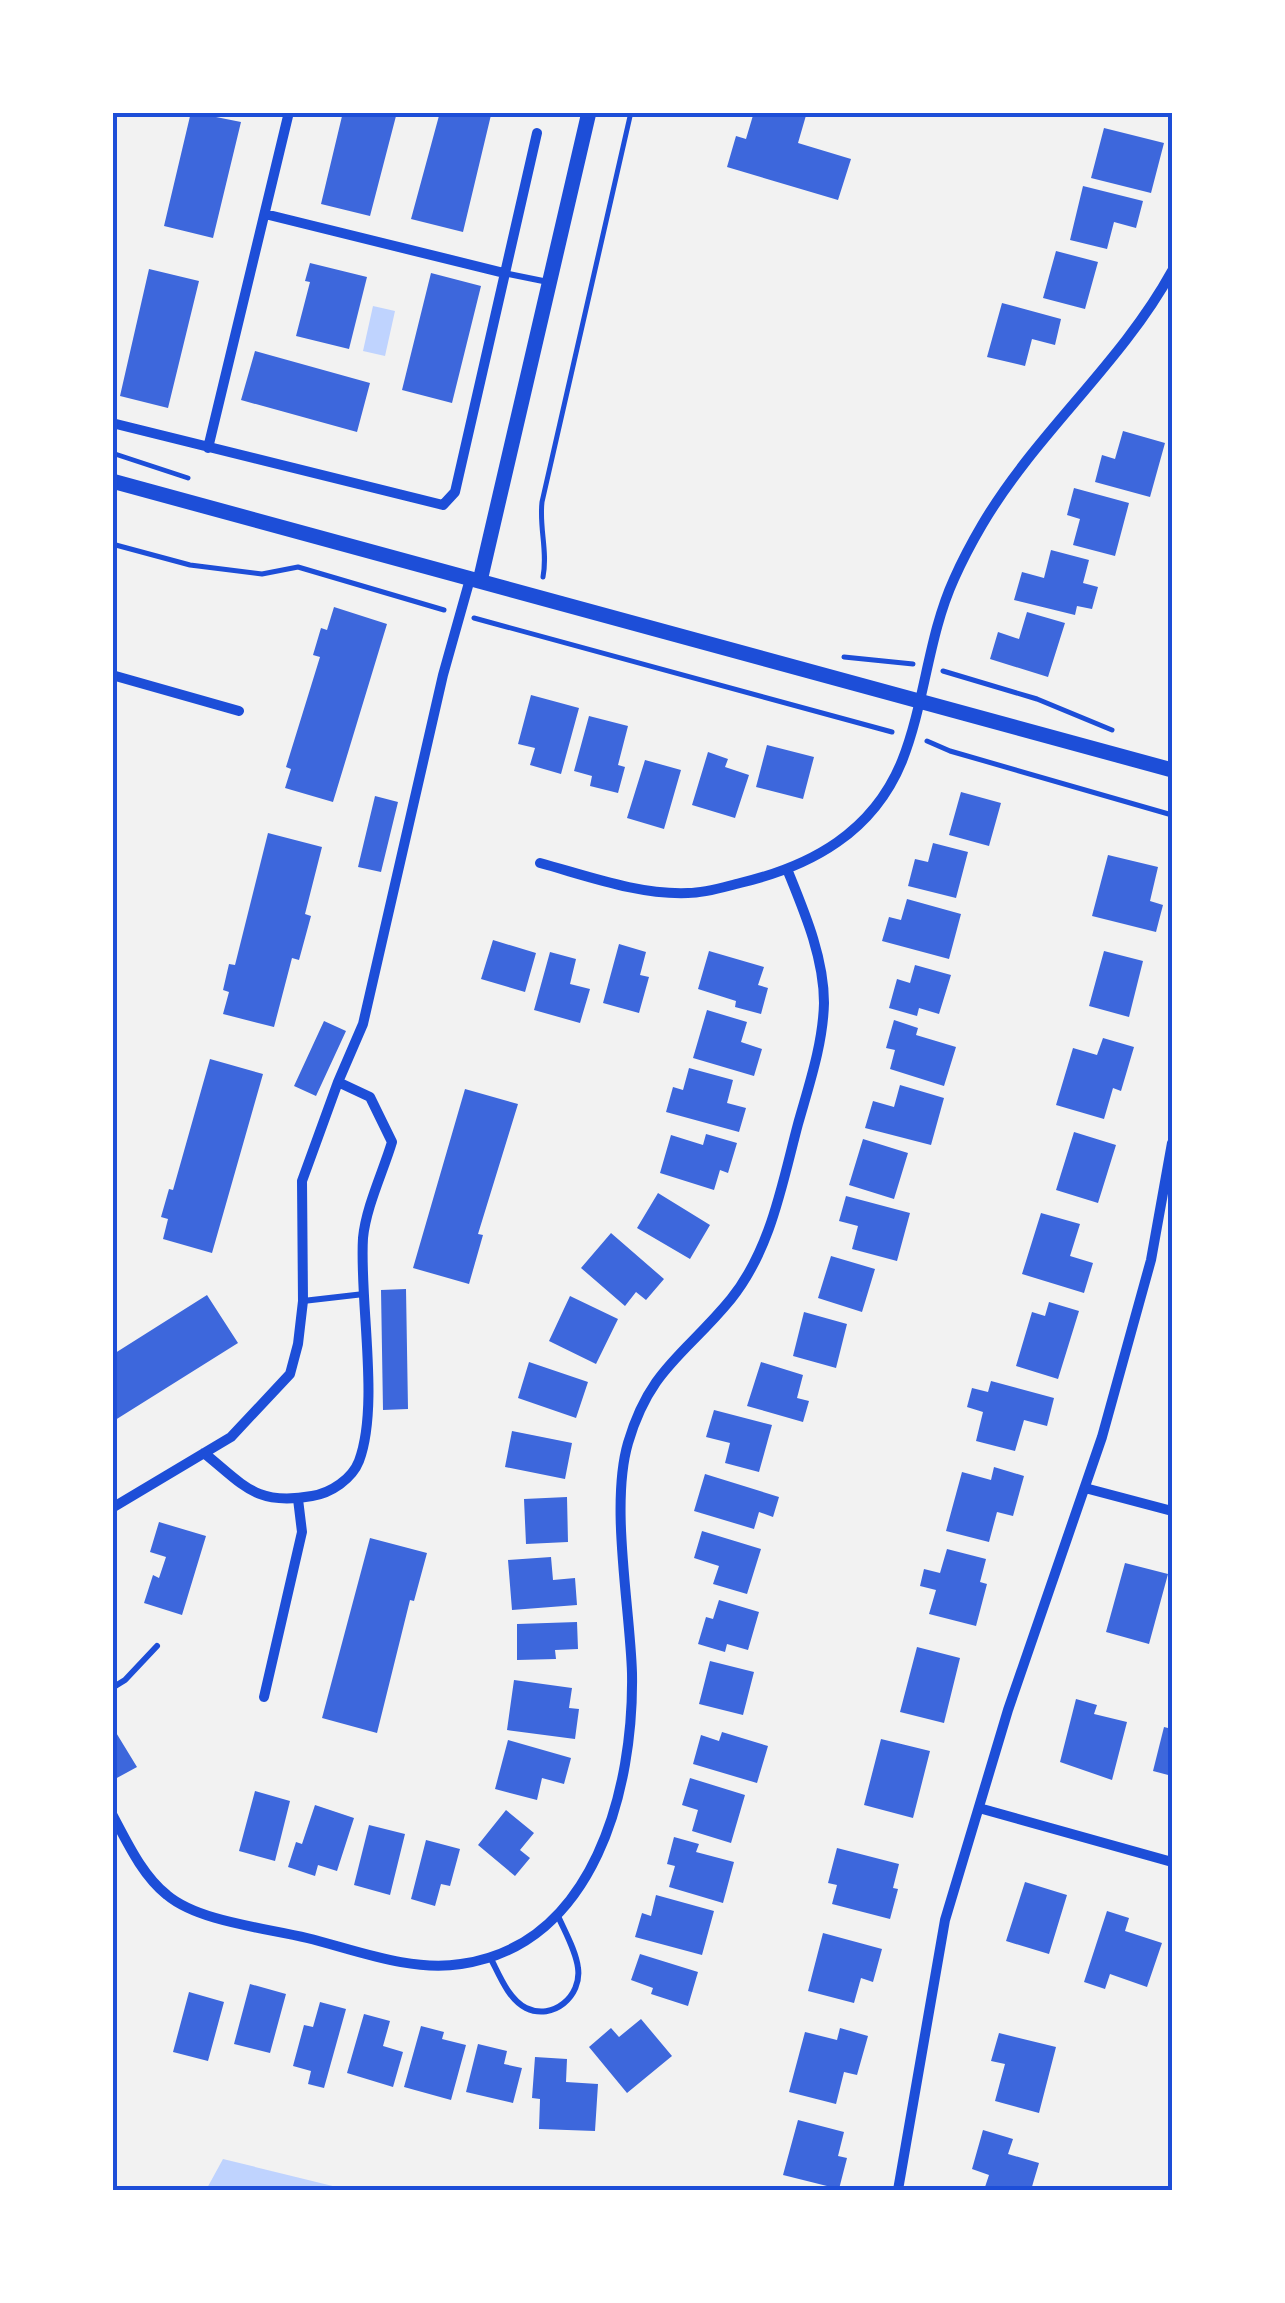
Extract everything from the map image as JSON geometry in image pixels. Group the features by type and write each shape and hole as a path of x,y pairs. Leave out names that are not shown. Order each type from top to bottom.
{"street":[{"path":"208,448 289,112"},
{"path":"112,1508 231,1437 290,1374 303,1301 302,1181 363,1024 443,675 460,614 475,580 589,112"},
{"path":"112,423 435,505 450,500 537,133"},
{"path":"264,214 504,272"},
{"path":"540,864 626,886 689,894 787,870 823,855 870,815 887,792 909,736 952,581 1007,484 1123,345 1172,271"},
{"path":"112,480 1172,770"},
{"path":"112,675 240,710"},
{"path":"112,1814 133,1854 166,1894 184,1906 404,1962 458,1965 490,1956 521,1942 558,1916 577,1894 604,1839 627,1752 632,1670 622,1524 626,1449 638,1410 660,1373 730,1300 750,1272 768,1235 815,1062 824,1001 820,968 806,916 787,870"},
{"path":"204,1453 252,1491 274,1500 322,1494 338,1486 358,1463 367,1417 364,1235 392,1142 370,1097 338,1082"},
{"path":"898,2190 945,1920 1008,1710 1085,1488 1132,1333 1151,1260 1172,1143"},
{"path":"1085,1488 1172,1511"},
{"path":"264,1697 302,1532 298,1498"},
{"path":"979,1808 1172,1862"}],"lane":[{"path":"504,272 550,282"},
{"path":"303,1301 364,1294"},
{"path":"112,1688 125,1680 157,1646"},
{"path":"490,1956 506,1987 529,2010 546,2012 562,2004 575,1993 579,1971 558,1916"}],"path":[{"path":"529,572 544,577 546,558 539,522 542,502 631,112"},
{"path":"112,454 189,478"},
{"path":"112,544 190,565 262,574 298,567 909,736 1172,816"},
{"path":"838,657 928,666 1037,698 1125,733"}],"water":[{"path":"373,306 395,311 385,356 363,351"},
{"path":"223,2159 349,2190 206,2190"}],"building":[{"path":"191,112 241,122 213,238 164,226"},
{"path":"343,112 394,112 396,116 370,216 321,204"},
{"path":"440,112 491,115 463,232 411,219"},
{"path":"754,112 807,112 798,143 851,159 838,200 727,167 736,136 746,139"},
{"path":"1104,128 1164,143 1151,193 1091,178"},
{"path":"1083,186 1143,201 1136,228 1114,222 1107,249 1070,240"},
{"path":"1056,251 1098,262 1085,309 1043,298"},
{"path":"310,263 367,277 349,349 296,336 310,282 305,281"},
{"path":"149,269 199,281 168,408 120,396"},
{"path":"431,273 481,286 452,403 402,390"},
{"path":"1002,303 1061,319 1055,345 1032,339 1025,366 987,357"},
{"path":"255,351 370,383 357,432 241,400"},
{"path":"1123,431 1165,443 1150,497 1095,482 1102,455 1115,459"},
{"path":"1074,488 1129,503 1115,556 1073,545 1080,519 1067,515"},
{"path":"1051,550 1089,560 1083,583 1098,587 1092,609 1077,606 1075,615 1014,600 1022,572 1044,578"},
{"path":"334,607 387,624 333,802 285,788 291,769 286,767 320,657 313,655 321,628 327,630"},
{"path":"1027,612 1065,623 1048,677 990,659 998,632 1019,639"},
{"path":"531,695 579,708 561,774 530,765 535,748 518,744"},
{"path":"589,716 628,726 618,765 625,767 618,793 590,786 592,776 574,771"},
{"path":"767,745 814,757 803,799 756,787"},
{"path":"708,752 728,759 725,767 749,775 735,818 692,805"},
{"path":"645,760 681,770 664,829 627,818"},
{"path":"961,792 1001,803 989,846 949,835"},
{"path":"375,796 398,802 381,872 358,867"},
{"path":"268,833 322,847 305,914 311,916 299,960 292,958 274,1027 223,1014 229,992 223,990 229,964 235,965"},
{"path":"933,843 968,852 956,898 908,886 915,859 928,862"},
{"path":"1108,855 1158,867 1150,901 1163,905 1156,932 1092,916"},
{"path":"907,899 961,914 949,959 882,941 889,917 901,920"},
{"path":"493,940 536,953 525,992 481,979"},
{"path":"619,944 646,952 640,975 649,977 639,1013 603,1003"},
{"path":"709,951 764,967 758,985 768,988 761,1014 735,1007 736,1001 698,989"},
{"path":"1104,951 1143,961 1129,1017 1089,1006"},
{"path":"550,952 576,959 570,984 590,989 580,1023 534,1010"},
{"path":"915,965 951,975 939,1014 919,1008 917,1016 889,1008 897,979 910,983"},
{"path":"707,1010 747,1022 741,1042 762,1049 754,1076 693,1058"},
{"path":"894,1020 918,1028 916,1035 956,1047 944,1086 890,1069 895,1050 886,1048"},
{"path":"324,1021 346,1031 316,1096 294,1086"},
{"path":"1103,1038 1134,1047 1121,1091 1113,1088 1104,1119 1056,1105 1073,1048 1097,1055"},
{"path":"210,1059 263,1074 212,1253 163,1239 168,1219 161,1217 169,1189 173,1190"},
{"path":"689,1068 733,1080 727,1103 746,1108 739,1132 666,1112 673,1087 683,1090"},
{"path":"900,1085 944,1098 931,1145 865,1128 873,1101 894,1107"},
{"path":"465,1089 518,1104 478,1234 483,1235 469,1284 413,1268"},
{"path":"1074,1132 1116,1145 1098,1203 1056,1190"},
{"path":"706,1134 737,1143 728,1173 720,1170 714,1190 660,1173 671,1135 703,1145"},
{"path":"863,1139 908,1153 894,1199 849,1185"},
{"path":"658,1193 710,1225 690,1259 637,1228"},
{"path":"846,1196 910,1213 897,1261 852,1249 858,1226 839,1221"},
{"path":"1041,1213 1080,1224 1070,1256 1093,1263 1084,1293 1022,1274"},
{"path":"611,1233 664,1279 646,1300 636,1292 625,1306 581,1268"},
{"path":"831,1256 875,1269 862,1312 818,1298"},
{"path":"406,1289 408,1409 383,1410 381,1290"},
{"path":"207,1295 238,1343 112,1422 112,1355"},
{"path":"570,1296 618,1319 596,1364 549,1341"},
{"path":"1049,1302 1079,1311 1058,1379 1016,1366 1032,1312 1045,1316"},
{"path":"804,1312 847,1324 836,1368 793,1356"},
{"path":"529,1362 588,1382 576,1418 518,1398"},
{"path":"761,1362 803,1375 797,1398 809,1401 803,1422 747,1406"},
{"path":"991,1381 1054,1398 1047,1426 1024,1420 1015,1451 976,1441 983,1412 967,1407 972,1388 988,1392"},
{"path":"714,1410 772,1425 759,1472 725,1463 730,1443 706,1437"},
{"path":"512,1431 572,1443 565,1479 505,1467"},
{"path":"994,1467 1024,1476 1013,1516 997,1512 989,1542 946,1531 962,1472 991,1480"},
{"path":"705,1474 779,1497 773,1517 759,1512 754,1529 694,1511"},
{"path":"567,1497 568,1542 526,1544 524,1499"},
{"path":"159,1522 206,1536 182,1615 144,1603 153,1575 159,1578 166,1557 150,1552"},
{"path":"702,1531 761,1549 747,1594 713,1584 719,1566 694,1558"},
{"path":"370,1538 427,1553 414,1601 410,1600 377,1733 322,1718"},
{"path":"947,1549 986,1559 980,1582 987,1584 976,1626 929,1614 936,1590 920,1586 924,1569 940,1573"},
{"path":"551,1557 553,1580 575,1578 577,1605 512,1610 508,1560"},
{"path":"1125,1563 1168,1574 1149,1644 1106,1632"},
{"path":"719,1600 759,1612 748,1650 727,1644 725,1652 698,1644 706,1617 713,1619"},
{"path":"577,1622 578,1649 555,1650 556,1659 517,1660 517,1624"},
{"path":"917,1647 960,1658 944,1723 900,1712"},
{"path":"710,1661 754,1672 743,1715 699,1704"},
{"path":"514,1680 572,1688 569,1708 579,1709 575,1739 507,1730"},
{"path":"1076,1699 1097,1705 1094,1714 1127,1722 1112,1780 1060,1762"},
{"path":"112,1726 137,1767 115,1779 112,1775"},
{"path":"1164,1727 1172,1729 1172,1776 1153,1771"},
{"path":"722,1732 768,1746 757,1783 693,1764 701,1735 719,1741"},
{"path":"881,1739 930,1751 913,1818 864,1805"},
{"path":"508,1740 571,1758 564,1784 542,1778 537,1800 495,1789"},
{"path":"690,1778 745,1795 731,1843 692,1831 698,1810 682,1805"},
{"path":"255,1791 290,1801 275,1861 239,1851"},
{"path":"315,1805 354,1818 337,1871 318,1865 315,1876 288,1867 296,1842 302,1844"},
{"path":"506,1810 534,1833 520,1850 530,1858 515,1876 478,1845"},
{"path":"369,1825 405,1834 390,1895 354,1885"},
{"path":"674,1837 699,1844 696,1852 734,1862 723,1903 669,1887 675,1866 667,1864"},
{"path":"426,1840 460,1849 450,1886 441,1884 435,1906 411,1899"},
{"path":"837,1848 899,1864 893,1888 898,1889 890,1919 832,1904 837,1885 828,1883"},
{"path":"1025,1882 1067,1895 1049,1954 1006,1941"},
{"path":"656,1895 714,1911 702,1955 635,1937 642,1913 651,1916"},
{"path":"1107,1911 1129,1918 1125,1931 1162,1943 1147,1987 1110,1974 1105,1989 1084,1982"},
{"path":"823,1933 882,1949 873,1982 861,1978 854,2003 808,1991"},
{"path":"640,1954 698,1972 688,2006 651,1994 653,1988 631,1980"},
{"path":"250,1984 286,1994 270,2053 234,2044"},
{"path":"189,1992 224,2002 208,2061 173,2052"},
{"path":"320,2002 346,2009 324,2088 308,2084 311,2071 293,2066 304,2025 313,2027"},
{"path":"364,2014 390,2021 383,2046 403,2052 393,2087 347,2073"},
{"path":"641,2019 672,2056 627,2093 589,2047 611,2028 619,2037"},
{"path":"421,2026 444,2032 442,2039 466,2045 451,2100 404,2087"},
{"path":"840,2028 868,2036 857,2075 844,2072 836,2104 789,2092 805,2032 837,2040"},
{"path":"999,2033 1056,2047 1039,2113 995,2101 1005,2064 991,2061"},
{"path":"478,2044 507,2051 504,2064 522,2068 513,2103 466,2092"},
{"path":"535,2057 567,2059 566,2082 598,2084 595,2131 539,2129 540,2099 532,2098"},
{"path":"798,2120 844,2132 838,2156 847,2158 839,2189 783,2175"},
{"path":"983,2130 1013,2139 1008,2154 1039,2163 1031,2190 984,2190 989,2175 972,2169"}]}
